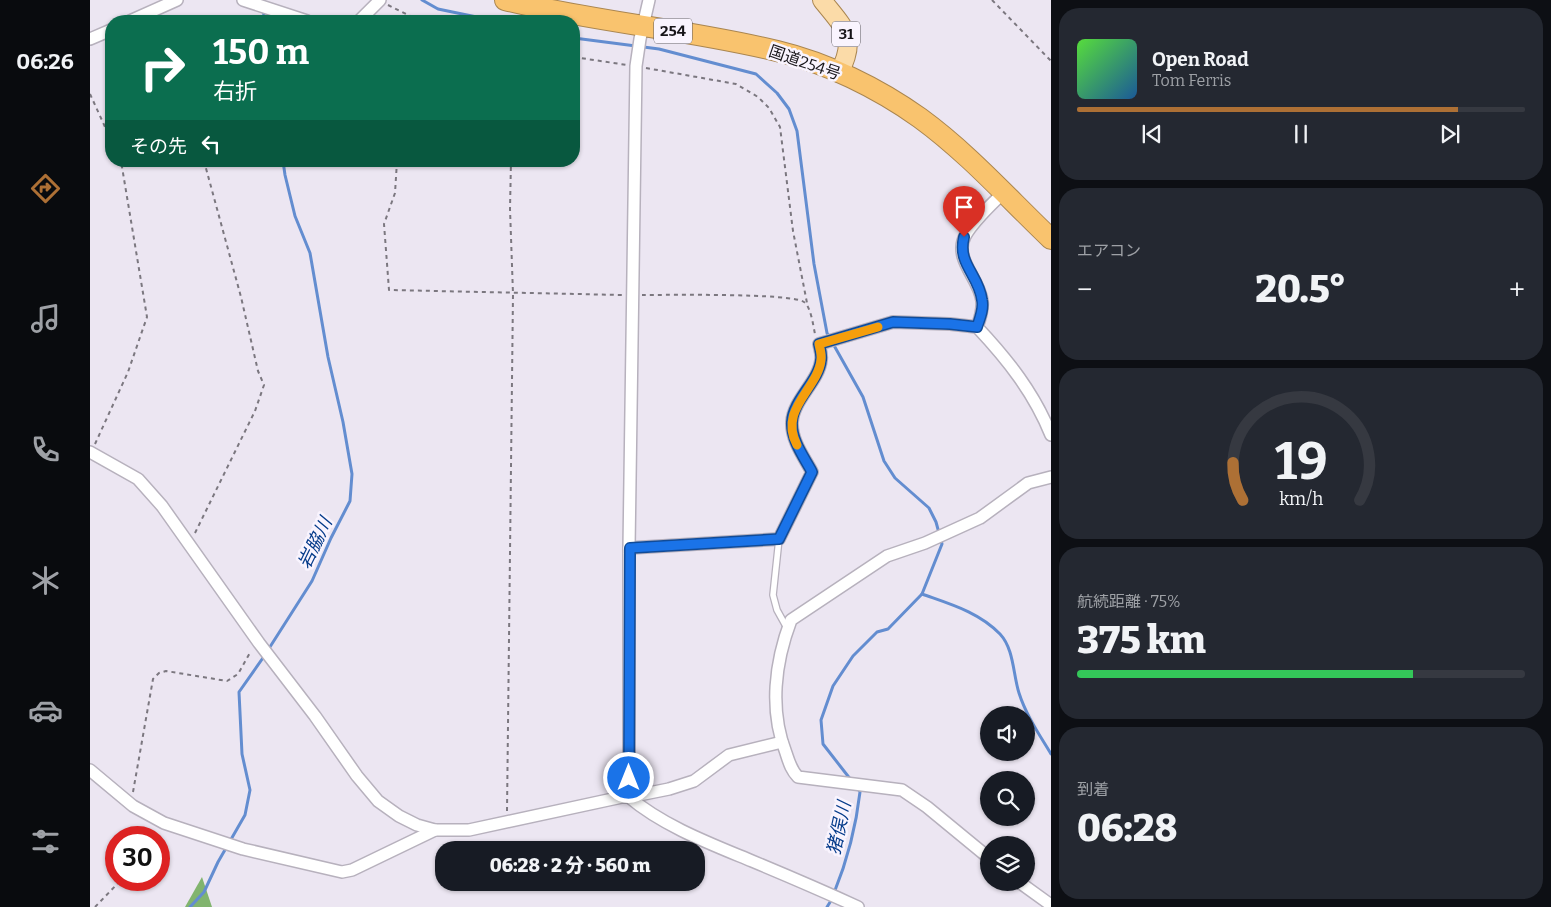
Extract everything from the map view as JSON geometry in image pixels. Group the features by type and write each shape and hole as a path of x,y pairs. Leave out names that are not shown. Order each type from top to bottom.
{"highway":[{"name":"国道254号","path":"505,0 577,15"},
{"name":"国道254号","path":"580,16 778,51 839,73 877,92 919,117 956,147 1051,239"}],"main road":[{"name":"31","path":"822,0 842,25 849,40 848,57 839,73"}],"street":[{"path":"143,15 177,0"},
{"path":"243,0 289,15"},
{"path":"365,15 380,0"},
{"path":"649,0 636,66 632,295 629,797 642,808 700,840 799,880 858,907"},
{"path":"90,39 105,33"},
{"path":"977,327 982,312 982,300 978,285 963,259 964,237 1003,193"},
{"path":"630,548 779,539 812,472 796,442 792,421 799,402 817,372 822,359 819,344 893,322 977,327 1018,374 1035,401 1051,435"},
{"path":"90,452 138,479 162,506 357,776 378,801 398,816 417,825 435,830 469,830 669,788 694,781 729,756 782,742"},
{"path":"980,851 927,807 902,790 798,777 792,771 782,742 775,697 778,667 791,620 887,556 924,543 980,518 1028,483 1051,477"},
{"path":"90,770 131,805 164,823 243,849 342,872 352,870 435,830"},
{"path":"1030,891 1051,906"}],"lane":[{"path":"779,539 773,595 776,610 788,629"}],"path":[{"path":"380,0 408,15"},
{"path":"992,0 1051,61"},
{"path":"580,58 736,84 758,98 769,108 780,127 793,231 807,303 819,344"},
{"path":"90,94 105,127"},
{"path":"90,452 128,372 147,317 123,167"},
{"path":"190,544 256,410 264,385 258,371 241,297 206,167"},
{"path":"397,167 395,193 384,224 389,290 513,294 761,296 799,298 807,303"},
{"path":"507,821 513,294 510,210 511,167"},
{"path":"131,805 144,720 153,679 158,673 166,671 227,682 238,674 258,641"},
{"path":"95,907 110,891"}],"green space":[{"path":"202,877 212,907 185,907"}],"waterway":[{"path":"422,0 438,9 467,15"},
{"name":"岩脇川","path":"263,10 264,15"},
{"path":"580,39 659,49 756,74 777,93 789,109 797,131 814,264 827,333 863,397 884,461 895,478 929,508 936,522 942,544 922,594 888,629 877,632 853,656 833,686 821,720 823,744 851,780"},
{"name":"岩脇川","path":"268,650 312,581 350,501 352,474 343,422 328,357 310,253 295,216 284,167"},
{"path":"922,594 973,614 992,626 1005,640 1011,654 1017,686 1025,709 1051,754"},
{"name":"岩脇川","path":"190,907 204,892 218,862 245,815 250,790 242,754 239,692 265,655"},
{"name":"猪俣川","path":"834,893 847,856 853,831 860,792 857,787"},
{"name":"猪俣川","path":"827,907 832,899"}],"slow traffic":[{"path":"797,445 792,421 799,402 817,372 822,359 819,344 878,327"}],"route":[{"path":"629,778 630,548 779,539 812,472 796,442 792,421 799,402 817,372 822,359 819,344 893,322 977,327 982,312 982,300 978,285 963,259 964,237"}]}
